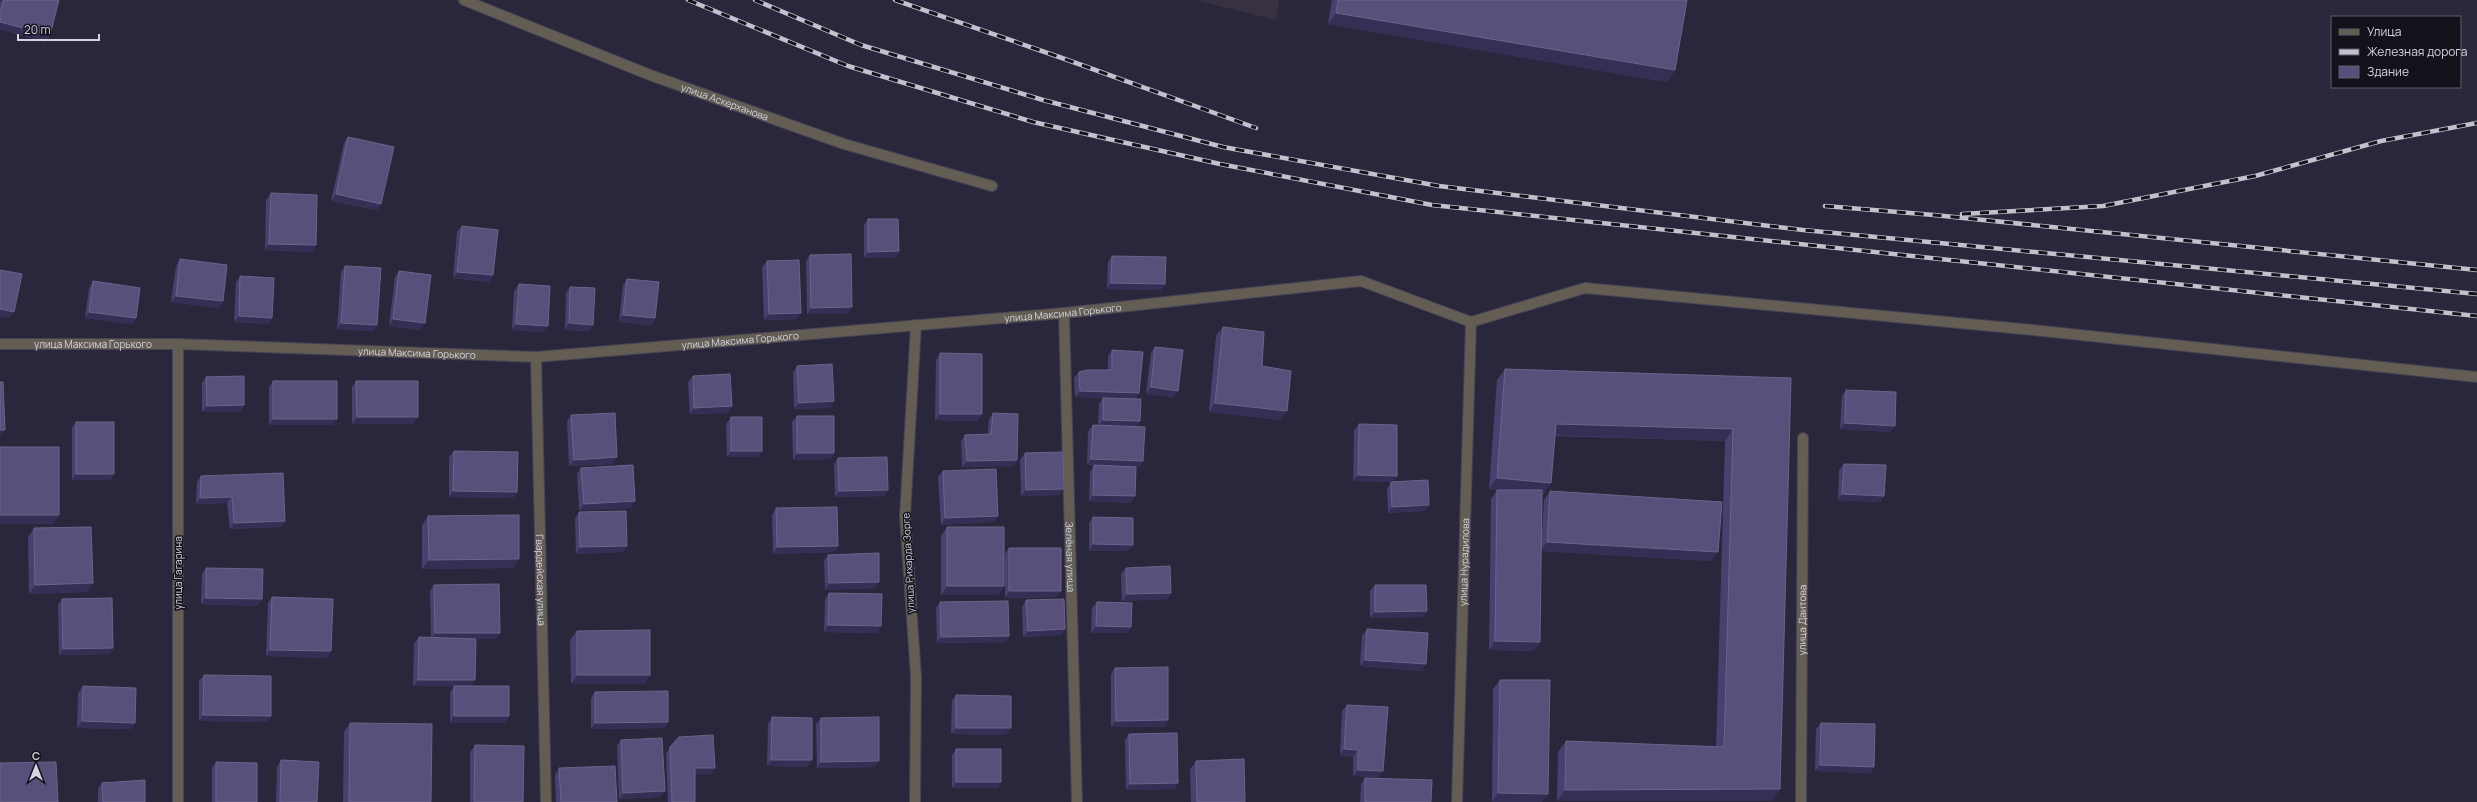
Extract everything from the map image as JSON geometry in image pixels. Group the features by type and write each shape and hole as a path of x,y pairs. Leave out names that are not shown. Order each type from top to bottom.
{"street":[{"name":"улица Аскерханова","path":"464,0 650,75 837,142 992,186"},
{"name":"улица Максима Горького","path":"0,344 178,344 536,357 1064,313 1361,281 1471,322"},
{"path":"1471,322 1585,288 2026,329 2477,377"},
{"name":"Зелёная улица","path":"1064,313 1077,802"},
{"name":"улица Нурадилова","path":"1457,802 1471,322"},
{"name":"улица Рихарда Зорге","path":"915,802 916,677 904,516 916,325"},
{"name":"улица Гагарина","path":"178,344 178,802"},
{"name":"Гвардейская улица","path":"536,357 546,802"},
{"name":"улица Даитова","path":"1801,802 1803,438"}],"shaded area":[{"path":"1195,0 1279,0 1276,20"}],"building":[{"path":"4,0 59,0 50,35 0,22 0,13"},
{"path":"1338,0 1687,0 1675,70 1336,13"},
{"path":"348,137 394,147 381,204 336,194"},
{"path":"271,193 317,195 316,245 269,244"},
{"path":"868,219 898,219 899,251 868,252"},
{"path":"462,226 498,230 493,275 457,272"},
{"path":"851,254 852,307 811,308 810,255"},
{"path":"1112,256 1166,257 1165,284 1111,283"},
{"path":"180,259 227,265 223,301 176,296"},
{"path":"799,260 801,313 769,314 767,261"},
{"path":"345,266 381,268 377,325 341,323"},
{"path":"0,270 22,274 14,312 0,309"},
{"path":"399,271 431,275 425,323 393,319"},
{"path":"240,276 274,278 272,318 239,316"},
{"path":"627,279 659,282 655,318 623,315"},
{"path":"93,281 140,288 136,318 89,312"},
{"path":"519,284 550,286 548,326 516,324"},
{"path":"570,287 595,288 593,325 569,323"},
{"path":"1223,327 1264,332 1262,366 1291,371 1287,411 1215,403"},
{"path":"1155,347 1183,350 1178,391 1151,387"},
{"path":"1112,350 1143,352 1139,393 1080,391 1079,372 1087,370 1112,370"},
{"path":"940,353 982,354 982,414 940,414"},
{"path":"832,364 834,401 799,403 797,366"},
{"path":"1505,369 1791,378 1780,789 1565,790 1566,741 1724,747 1733,429 1556,424 1551,483 1497,478"},
{"path":"730,374 732,406 694,408 693,376"},
{"path":"244,376 244,405 207,406 206,377"},
{"path":"273,381 337,381 337,419 273,419"},
{"path":"356,381 418,381 418,417 357,417"},
{"path":"0,382 3,382 5,430 0,430"},
{"path":"1846,390 1896,392 1895,426 1845,423"},
{"path":"1103,398 1141,399 1140,421 1103,420"},
{"path":"615,413 617,457 574,460 571,415"},
{"path":"993,413 1018,414 1017,460 967,461 965,435 991,434"},
{"path":"797,416 834,416 834,453 797,453"},
{"path":"731,417 762,417 762,451 731,451"},
{"path":"76,422 114,422 114,474 76,474"},
{"path":"1359,424 1397,425 1397,476 1358,475"},
{"path":"1093,425 1145,427 1143,461 1091,459"},
{"path":"0,447 59,447 59,515 0,515"},
{"path":"454,451 518,452 517,492 453,491"},
{"path":"1063,452 1064,489 1026,490 1025,453"},
{"path":"887,457 888,490 839,491 838,458"},
{"path":"1844,464 1886,465 1884,496 1842,494"},
{"path":"633,465 635,501 584,504 581,468"},
{"path":"1094,465 1136,467 1135,496 1093,495"},
{"path":"996,469 998,516 945,518 943,471"},
{"path":"283,473 285,521 234,523 232,497 200,498 201,476"},
{"path":"1428,480 1429,505 1392,507 1391,482"},
{"path":"1497,490 1542,490 1540,642 1495,641"},
{"path":"1550,491 1722,502 1718,552 1547,542"},
{"path":"837,507 838,546 777,547 776,508"},
{"path":"626,511 627,546 580,547 579,512"},
{"path":"519,515 519,559 429,560 428,516"},
{"path":"1093,517 1133,518 1133,545 1093,544"},
{"path":"91,527 93,583 35,585 34,528"},
{"path":"947,527 1004,527 1004,586 947,586"},
{"path":"1009,548 1061,548 1061,591 1009,591"},
{"path":"879,553 879,582 829,583 828,555"},
{"path":"1170,566 1171,593 1127,594 1126,568"},
{"path":"206,568 263,569 262,599 206,598"},
{"path":"499,584 500,633 435,633 434,585"},
{"path":"1375,585 1426,585 1427,611 1375,612"},
{"path":"829,593 882,594 881,626 828,625"},
{"path":"272,597 333,599 331,651 270,650"},
{"path":"112,598 113,648 63,649 62,599"},
{"path":"1064,599 1065,629 1028,631 1026,600"},
{"path":"1008,601 1009,636 941,637 940,602"},
{"path":"1097,602 1132,603 1131,627 1096,626"},
{"path":"1367,629 1428,633 1426,664 1365,660"},
{"path":"650,630 650,675 577,675 577,631"},
{"path":"419,637 476,639 475,680 418,680"},
{"path":"1168,667 1168,720 1116,721 1115,668"},
{"path":"204,675 271,676 271,716 203,715"},
{"path":"1500,680 1550,680 1548,794 1498,793"},
{"path":"83,686 136,688 135,723 82,721"},
{"path":"454,686 509,686 509,716 454,716"},
{"path":"668,691 668,722 595,723 595,692"},
{"path":"956,695 1011,696 1011,728 956,728"},
{"path":"1347,705 1388,707 1383,771 1358,770 1358,750 1344,749"},
{"path":"772,717 812,718 812,760 771,760"},
{"path":"879,717 879,761 821,762 821,718"},
{"path":"350,723 432,724 431,802 349,802"},
{"path":"1821,723 1875,724 1874,767 1820,765"},
{"path":"1177,733 1178,783 1130,784 1129,734"},
{"path":"713,735 715,768 695,768 695,802 672,802 670,747 679,737"},
{"path":"662,738 665,791 623,793 621,740"},
{"path":"475,745 524,746 523,802 474,802"},
{"path":"956,749 1001,749 1001,782 956,782"},
{"path":"1244,759 1245,802 1197,802 1196,761"},
{"path":"281,760 319,762 317,802 280,802"},
{"path":"56,762 58,802 0,802 0,763"},
{"path":"216,762 257,763 257,802 216,802"},
{"path":"615,766 617,802 561,802 559,768"},
{"path":"1365,778 1432,780 1431,802 1365,802"},
{"path":"145,780 145,802 103,802 102,783"}],"railway":[{"path":"688,0 848,66 1033,122 1220,164 1432,205 2477,316"},
{"path":"755,0 861,45 1043,100 1223,147 1439,186 1803,230 2477,294"},
{"path":"895,0 1256,128"},
{"path":"1962,214 2103,206 2255,176 2381,141 2477,123"},
{"path":"1825,206 1934,215 2477,270"}]}
